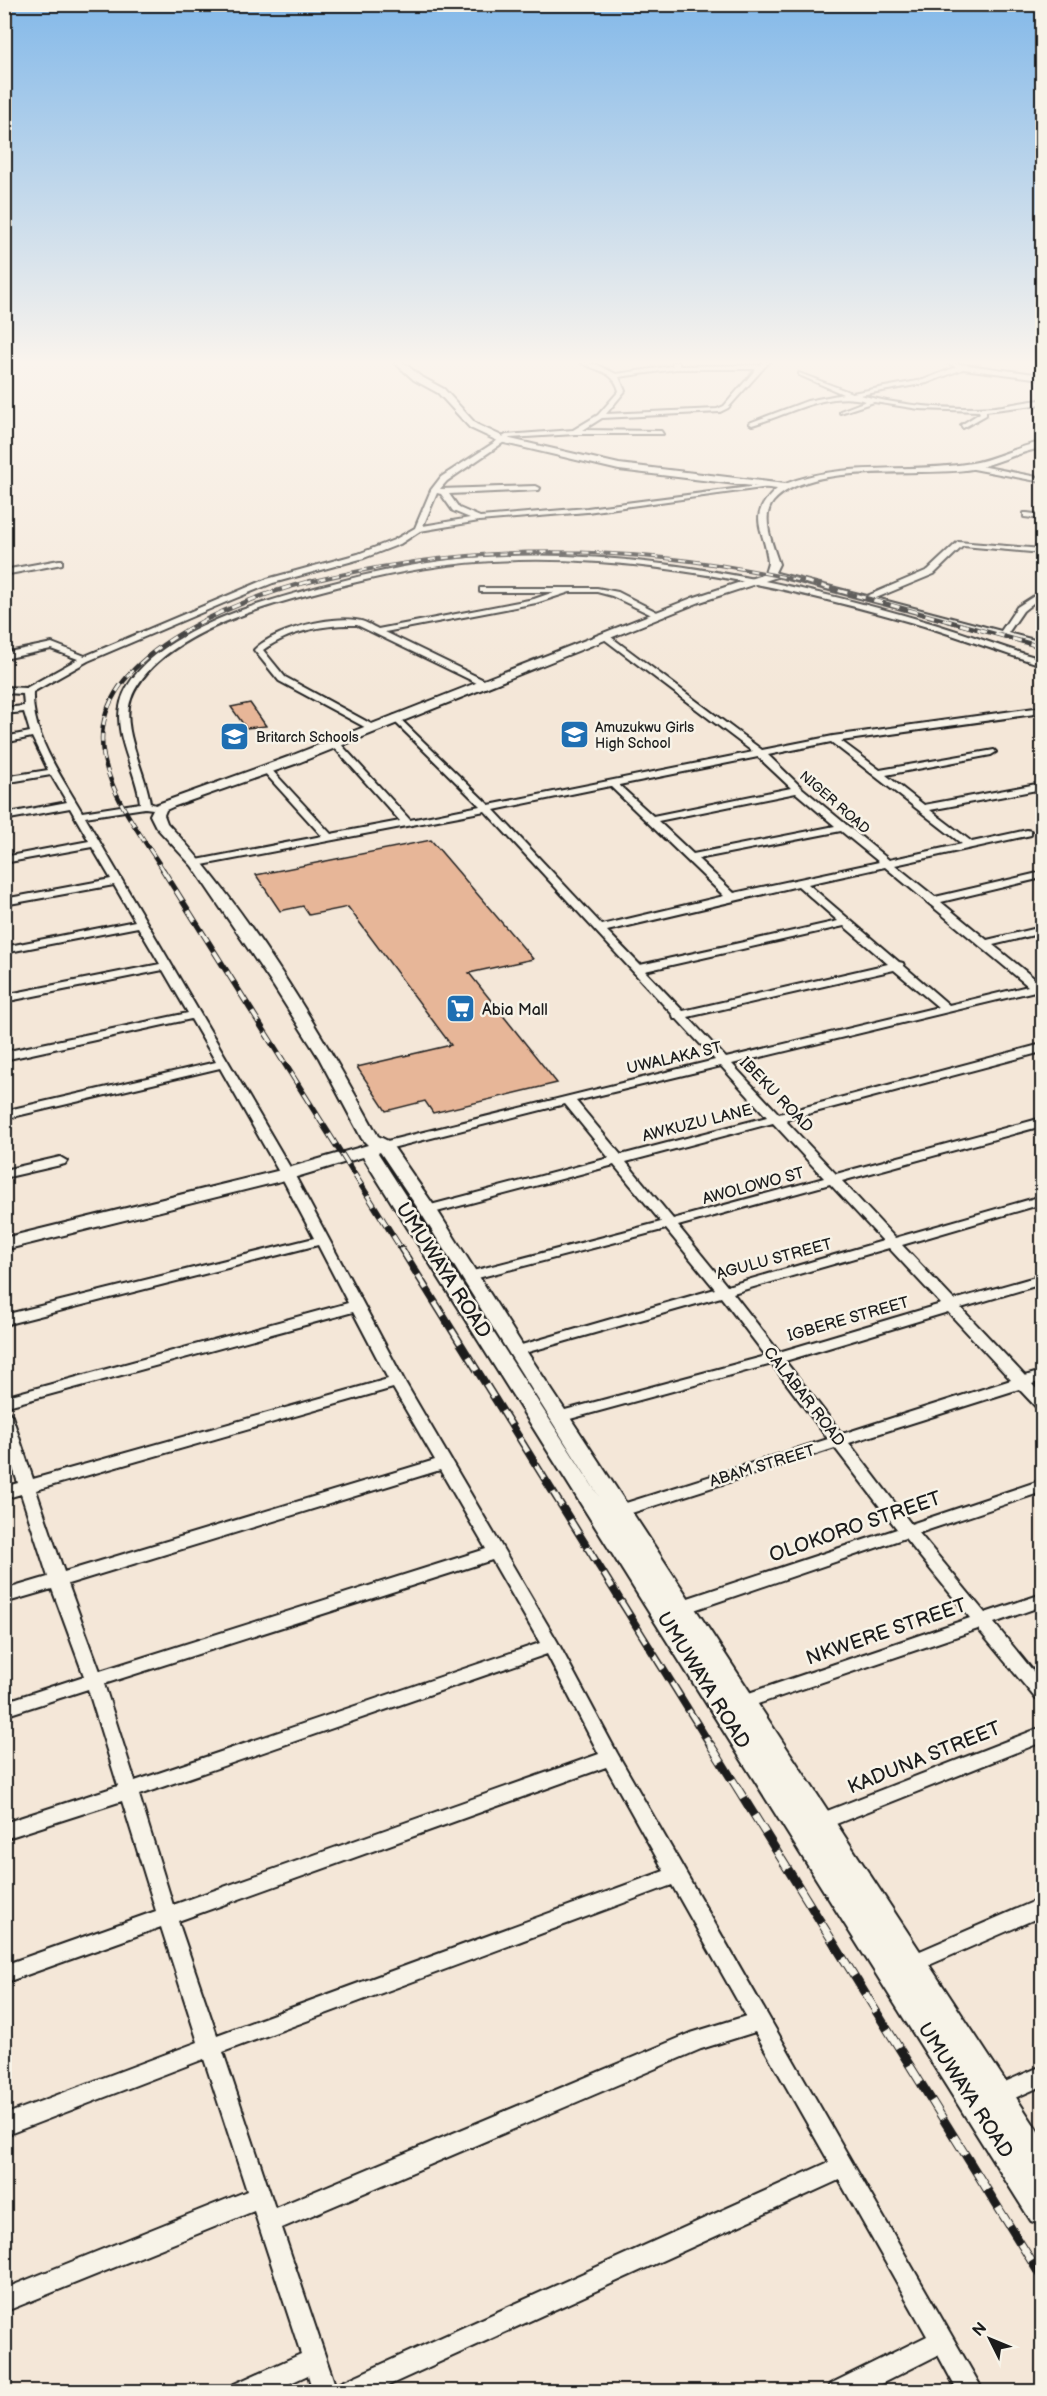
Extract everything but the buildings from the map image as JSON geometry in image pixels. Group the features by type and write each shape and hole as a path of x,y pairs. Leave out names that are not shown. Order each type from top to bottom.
{"street":[{"path":"418,529 440,491 444,479 452,474"},
{"path":"676,474 778,486"},
{"path":"4,690 28,690 85,659 251,589 362,556 418,529 478,519 587,510 778,486 834,474"},
{"path":"1011,474 1042,480"},
{"path":"769,573 774,564 762,514 778,486"},
{"path":"440,491 536,488"},
{"path":"440,491 447,504 465,515 478,519"},
{"path":"1027,515 1042,517"},
{"path":"869,598 931,572 961,544 1042,551"},
{"path":"145,805 145,789 132,757 124,702 144,671 166,653 205,628 243,612 291,595 363,576 430,565 503,558 564,557 637,562 753,580 915,621 1042,662"},
{"path":"4,573 59,562"},
{"path":"4,817 145,805 160,808 335,743 659,615 753,580 773,575 769,573"},
{"path":"769,573 1042,644"},
{"path":"483,590 607,591 659,615"},
{"path":"379,631 536,601 569,590"},
{"path":"1003,634 1020,609 1042,593"},
{"path":"372,728 282,679 258,653 266,644 329,623 359,623 485,684"},
{"name":"NIGER ROAD","path":"607,636 760,753 798,790 984,944 1041,988"},
{"path":"4,656 52,646 85,659"},
{"path":"28,690 26,709 34,734 54,771 287,1174 397,1383 551,1646 610,1758 972,2391"},
{"path":"4,711 26,709"},
{"path":"197,863 613,784 833,739 1042,710"},
{"name":"IBEKU ROAD","path":"396,718 487,808 638,969 678,1016 778,1119 1042,1404"},
{"path":"4,740 34,734"},
{"path":"833,739 968,844"},
{"path":"335,743 407,823"},
{"path":"876,774 991,752"},
{"path":"266,769 329,838"},
{"path":"4,780 54,771"},
{"path":"613,784 732,897"},
{"path":"922,808 1042,786"},
{"path":"651,820 798,790"},
{"path":"4,1244 287,1174 374,1145 327,1058 197,863 161,824 157,815 160,808"},
{"path":"689,858 843,827"},
{"path":"600,929 732,897 1027,833"},
{"path":"4,860 94,843"},
{"path":"933,901 1042,875"},
{"path":"4,902 117,881"},
{"path":"800,882 899,965 947,1010"},
{"path":"638,969 848,922"},
{"path":"4,950 142,923"},
{"path":"984,944 1042,930"},
{"path":"678,1016 899,965"},
{"path":"4,999 167,966"},
{"name":"UWALAKA ST","path":"374,1145 1041,988"},
{"path":"4,1056 195,1015"},
{"name":"AWKUZU LANE","path":"428,1210 614,1159 778,1119 1042,1048"},
{"path":"4,1115 222,1064"},
{"name":"CALABAR ROAD","path":"568,1099 614,1159 670,1224 777,1358 907,1530 984,1620 1042,1694"},
{"name":"AWOLOWO ST","path":"470,1276 834,1180 1042,1122"},
{"name":"UMUWAYA ROAD","path":"374,1145 428,1210 560,1417 610,1514 682,1607 743,1702 811,1826 913,1963 1042,2162"},
{"name":"UMUWAYA ROAD","path":"374,1145 811,1826 1042,2210"},
{"path":"4,1174 60,1161"},
{"name":"AGULU STREET","path":"516,1351 1042,1200"},
{"path":"4,1320 321,1240"},
{"name":"IGBERE STREET","path":"560,1417 777,1358 1042,1279"},
{"path":"4,1402 356,1306"},
{"name":"ABAM STREET","path":"610,1514 1042,1376"},
{"path":"4,1493 397,1383"},
{"path":"4,1416 58,1581 131,1790 167,1916 325,2391"},
{"path":"4,1597 443,1463"},
{"name":"OLOKORO STREET","path":"682,1607 1042,1486"},
{"path":"4,1709 497,1552"},
{"name":"NKWERE STREET","path":"743,1702 1042,1600"},
{"path":"4,1831 131,1790 551,1646"},
{"name":"KADUNA STREET","path":"811,1826 1042,1734"},
{"path":"4,1974 610,1758"},
{"path":"4,2126 210,2047 677,1875"},
{"path":"913,1963 1042,1907"},
{"path":"268,2222 698,2040 761,2021"},
{"path":"999,2096 1042,2076"},
{"path":"346,2391 843,2167"},
{"path":"4,2301 260,2197"},
{"path":"838,2391 942,2341"},
{"path":"242,2391 315,2360"}],"railway":[{"path":"305,583 368,569 431,560 494,554 558,552 621,554 684,560 810,583"},
{"path":"164,871 121,803 104,758 104,722 117,691 140,663 172,639 207,619 244,603 311,581"},
{"path":"804,581 1042,647"},
{"path":"163,870 402,1250"},
{"path":"401,1248 711,1746"},
{"path":"710,1744 1042,2278"}],"place":[{"name":"Amuzukwu Girls High School","path":"574,735"},
{"name":"Britarch Schools","path":"235,737"},
{"name":"Abia Mall","path":"461,1009"}]}
